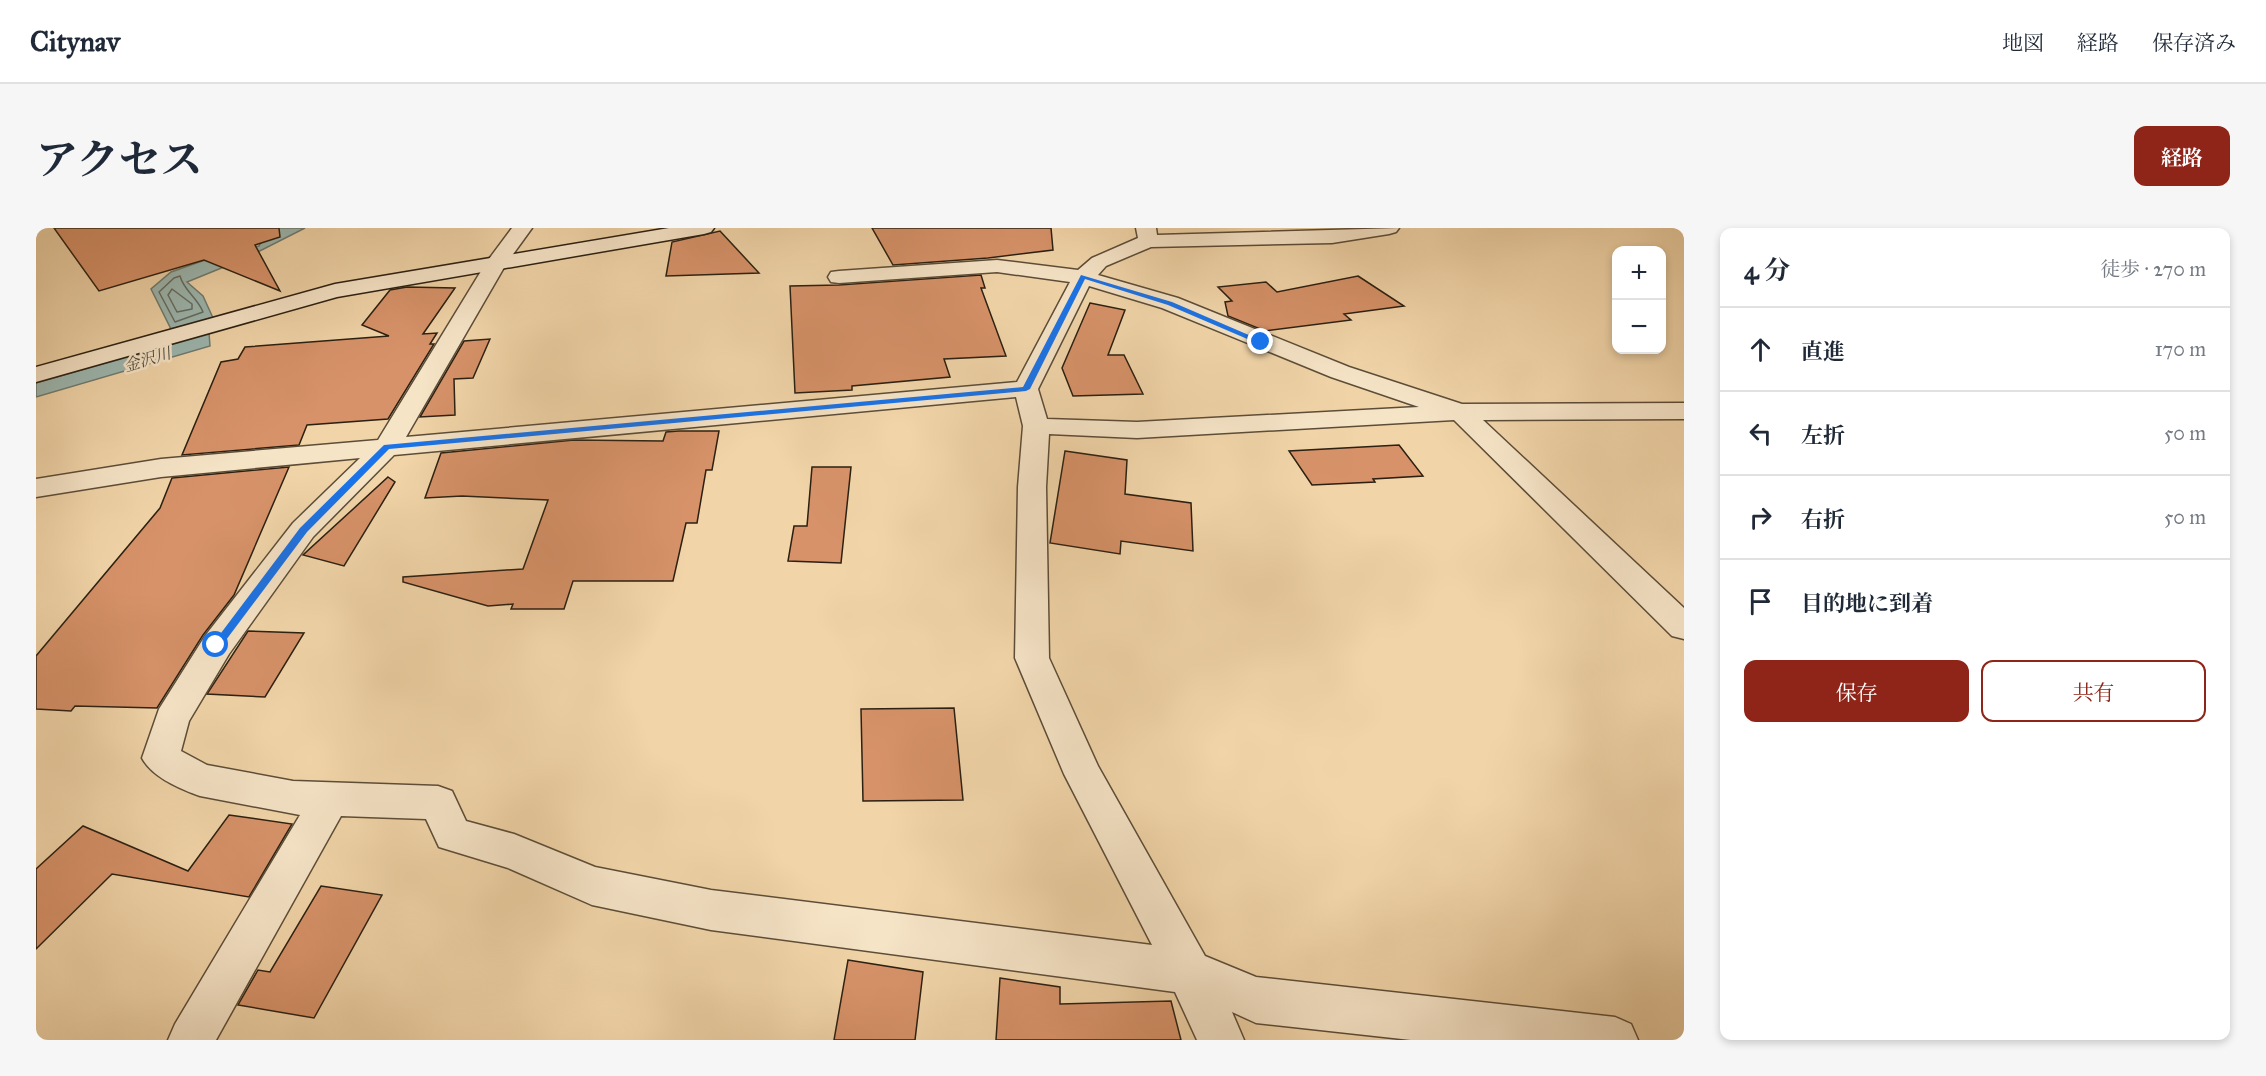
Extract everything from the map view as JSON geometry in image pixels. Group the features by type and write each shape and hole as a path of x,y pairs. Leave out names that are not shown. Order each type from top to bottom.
{"street":[{"path":"522,228 496,262 387,447 303,530 216,645 172,719 161,758 200,780 293,798 438,803 453,835 514,852 592,886 700,908 1189,972 1256,1000 1615,1040"},
{"path":"36,375 335,291 704,228"},
{"path":"1221,1040 1189,972 1083,774 1032,658 1032,510 1036,426 1026,389 1083,277 1099,262 1147,235 1332,237 1389,228"},
{"path":"839,277 997,267 1083,277 1170,303 1340,372 1460,412 1684,627"},
{"path":"36,488 161,468 1026,389"},
{"path":"1036,426 1137,430 1460,412 1684,411"},
{"path":"191,1040 330,800"}],"water":[{"path":"279,228 305,228 246,258 187,282 203,296 213,318 171,329 151,289 171,272 205,260 259,246 265,235"},
{"name":"金沢川","path":"209,333 210,346 36,397 36,383"}],"building":[{"path":"54,228 279,228 280,237 255,245 280,291 204,260 99,291"},
{"path":"872,228 1051,228 1053,250 988,258 893,265"},
{"path":"720,231 759,273 666,276 672,242"},
{"path":"981,275 985,288 981,288 1006,356 944,359 950,377 852,386 852,390 795,393 790,286 839,285"},
{"path":"1358,276 1404,306 1344,314 1351,320 1265,331 1228,316 1225,302 1232,301 1218,287 1266,282 1277,292"},
{"path":"407,287 455,288 423,334 437,333 430,344 434,344 388,419 307,425 299,445 182,455 221,362 238,359 245,347 389,336 362,325 390,290"},
{"path":"1090,303 1125,310 1108,355 1124,355 1143,394 1073,396 1062,368"},
{"path":"490,339 473,378 454,379 455,415 420,417 464,341"},
{"path":"719,431 712,470 706,470 697,523 686,523 673,581 573,581 564,609 511,609 513,604 488,606 403,582 403,577 523,569 548,500 462,496 425,498 441,453 574,440 663,441 666,432"},
{"path":"1399,445 1423,476 1373,479 1375,482 1312,485 1289,451"},
{"path":"1065,451 1127,460 1125,494 1191,503 1193,551 1121,541 1120,554 1050,543"},
{"path":"289,467 234,595 203,635 157,708 75,706 71,711 36,709 36,656 160,508 172,478"},
{"path":"812,467 851,467 841,563 788,561 794,526 807,526"},
{"path":"388,477 395,482 344,566 303,555"},
{"path":"248,631 304,633 265,697 207,694"},
{"path":"954,708 963,800 863,801 861,709"},
{"path":"229,815 292,824 249,897 112,874 36,949 36,869 83,826 188,871"},
{"path":"321,886 382,895 314,1018 238,1005 258,970 270,972"},
{"path":"848,960 923,972 915,1040 834,1040"},
{"path":"1000,978 1060,987 1060,1004 1171,1001 1181,1040 996,1040"}],"route":[{"path":"216,645 303,530 387,447 1026,389 1083,277 1170,303 1261,342"}]}
